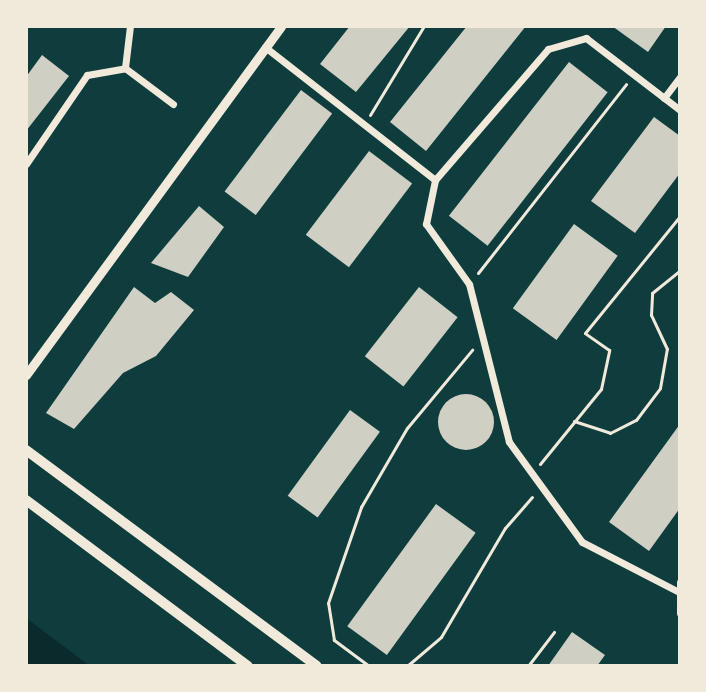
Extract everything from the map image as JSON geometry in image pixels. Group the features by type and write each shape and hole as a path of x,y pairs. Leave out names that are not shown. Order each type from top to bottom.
{"main road":[{"path":"26,450 317,666"},
{"path":"26,500 248,666"}],"street":[{"path":"125,68 130,26"},
{"path":"26,375 281,26"},
{"path":"680,110 586,38 548,49 435,180 426,224 469,284 509,442 582,542 679,587 680,613"},
{"path":"265,47 435,180"},
{"path":"26,164 87,75 125,68 173,104"},
{"path":"664,98 680,77"}],"path":[{"path":"365,125 424,26"},
{"path":"469,284 634,74"},
{"path":"532,473 601,389 609,350 585,333 680,216"},
{"path":"574,421 610,433 636,420 660,388 667,349 651,315 652,293 680,270"},
{"path":"369,666 334,640 328,603 361,507 407,428 454,365 485,338"},
{"path":"407,666 441,637 505,528 542,486"},
{"path":"528,666 554,632"}],"water":[{"path":"26,618 90,666 26,666"}],"building":[{"path":"350,26 410,26 356,92 320,64"},
{"path":"467,26 526,26 426,151 390,122"},
{"path":"612,26 666,26 648,52"},
{"path":"42,55 69,76 26,131 26,77"},
{"path":"569,62 608,92 488,246 449,216"},
{"path":"301,90 332,113 256,215 225,191"},
{"path":"654,117 680,136 680,173 635,233 591,201"},
{"path":"369,151 412,183 349,267 306,235"},
{"path":"199,206 224,227 188,277 151,263"},
{"path":"574,224 618,256 557,340 513,308"},
{"path":"134,287 155,303 171,292 194,310 156,356 123,373 74,429 46,413"},
{"path":"419,287 458,317 403,387 365,356"},
{"path":"466,394 486,402 494,422 486,442 466,450 446,442 438,422 446,402"},
{"path":"350,410 380,432 318,518 288,496"},
{"path":"680,424 680,508 649,551 609,522"},
{"path":"436,504 476,533 387,655 347,626"},
{"path":"572,632 605,655 597,666 548,666"}]}
